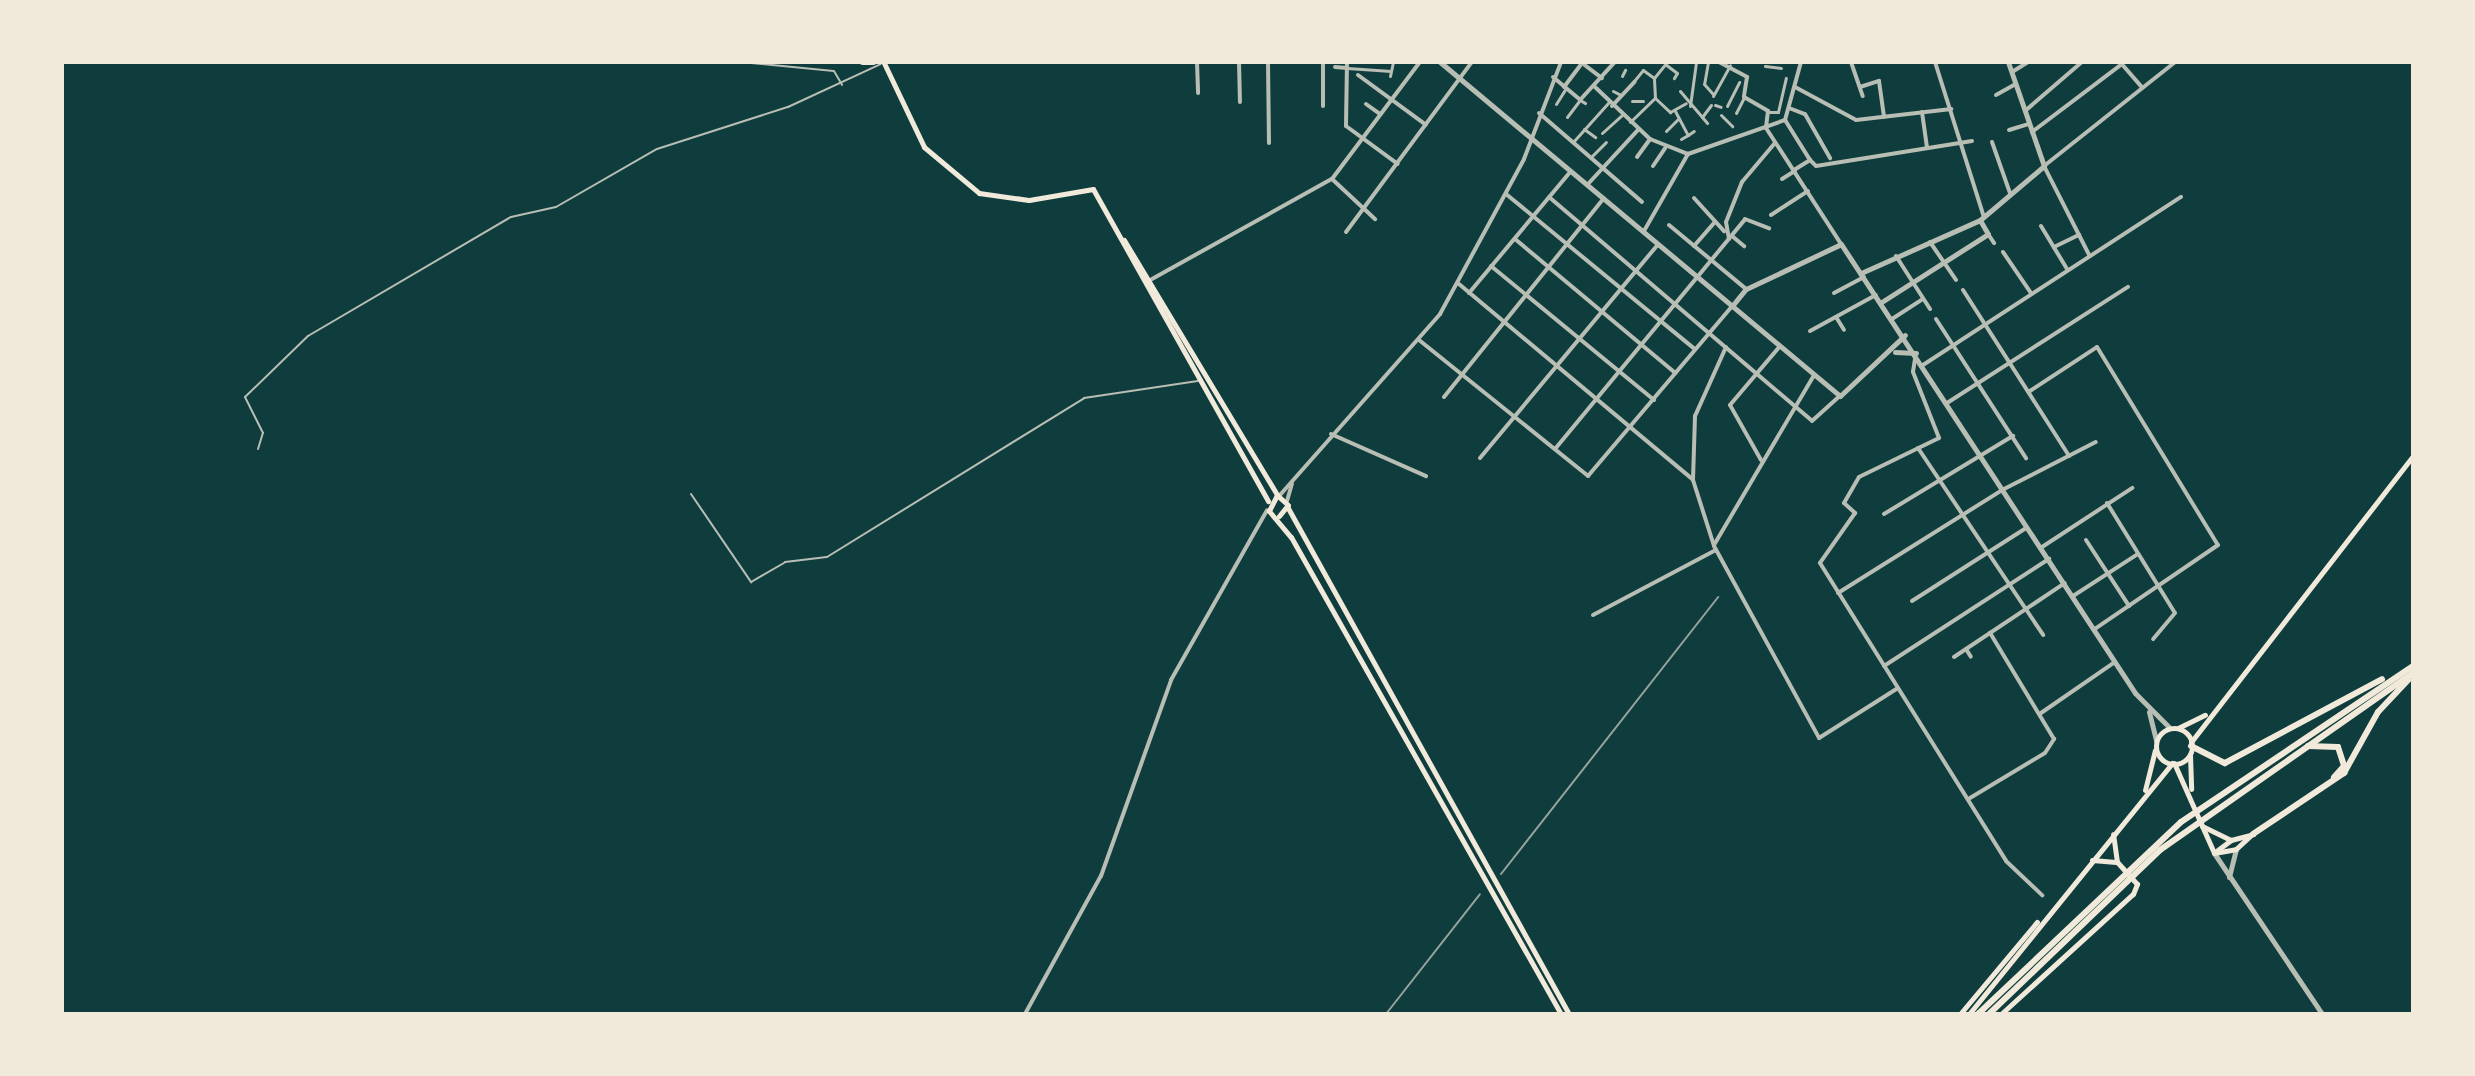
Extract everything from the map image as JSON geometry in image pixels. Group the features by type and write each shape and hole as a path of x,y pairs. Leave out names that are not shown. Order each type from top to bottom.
{"highway":[{"path":"2191,746 2217,763 2231,761 2413,664"},
{"path":"2137,864 2187,828 2211,805 2413,664"},
{"path":"1978,1014 2181,822 2413,674"},
{"path":"2253,834 2344,773 2378,712 2413,674"},
{"path":"2263,772 2329,741 2344,766 2327,785"},
{"path":"1989,1014 2116,883"}],"main road":[{"path":"862,62 880,63 917,136 959,180 989,197 1016,200 1089,186 1203,380 1259,480 1268,505 1561,1014"},
{"path":"1118,234 1152,279 1278,495 1288,505 1569,1014"},
{"path":"1960,1014 2092,860 2143,794 2191,746 2209,712 2413,456"},
{"path":"1268,505 1278,495"},
{"path":"1277,516 1288,505"},
{"path":"2143,794 2156,743 2174,728 2209,712"},
{"path":"2174,728 2191,746 2191,794"},
{"path":"2156,743 2173,763 2191,794 2214,853"},
{"path":"2202,826 2231,840"},
{"path":"2001,1014 2137,884 2117,862 2113,833"},
{"path":"2214,853 2231,840 2253,834"},
{"path":"2214,853 2236,849 2253,834"},
{"path":"2092,860 2117,862"},
{"path":"1969,1014 2052,908"}],"street":[{"path":"1197,62 1198,93"},
{"path":"1239,62 1240,102"},
{"path":"1268,62 1269,143"},
{"path":"1323,62 1323,106"},
{"path":"1335,67 1347,65 1390,74 1393,62"},
{"path":"1152,279 1332,179 1420,62"},
{"path":"1440,62 1840,396"},
{"path":"1346,232 1472,62"},
{"path":"1278,495 1419,340 1459,284 1533,138 1539,113 1561,62"},
{"path":"1567,117 1615,62"},
{"path":"1688,104 1696,62"},
{"path":"1708,62 1704,84 1713,95 1729,66"},
{"path":"1720,62 1748,75 1744,97 1736,113"},
{"path":"1801,62 1785,120 1816,166 1830,158 1930,149 1972,141"},
{"path":"1851,62 1863,96"},
{"path":"1935,62 1982,218 1994,243"},
{"path":"2008,62 2044,166 2089,255"},
{"path":"2012,72 2028,62"},
{"path":"2025,111 2082,62"},
{"path":"1834,293 1896,256 1982,218 2175,62"},
{"path":"1556,104 1583,63 1602,78"},
{"path":"1655,98 1654,78 1666,63 1677,73 1674,78"},
{"path":"2032,132 2121,63 2142,87"},
{"path":"1347,65 1346,126 1398,164"},
{"path":"1765,66 1781,68"},
{"path":"1358,67 1358,75 1426,125"},
{"path":"1622,76 1625,70"},
{"path":"1573,142 1643,70 1654,78"},
{"path":"1553,77 1583,102"},
{"path":"1744,97 1768,111 1780,108 1786,78"},
{"path":"1860,87 1879,81 1884,117"},
{"path":"1727,106 1739,82"},
{"path":"1996,95 2016,84"},
{"path":"1595,87 1650,139 1688,154 1785,120"},
{"path":"1795,87 1856,120 1951,109"},
{"path":"1613,91 1621,95"},
{"path":"1680,91 1707,123"},
{"path":"1630,122 1655,98"},
{"path":"1655,98 1675,111 1688,135"},
{"path":"1632,101 1643,101"},
{"path":"1366,104 1380,114"},
{"path":"1675,111 1688,104"},
{"path":"1702,117 1713,105 1721,107"},
{"path":"1645,107 1650,112"},
{"path":"1788,109 1805,114 1830,158"},
{"path":"1768,111 1766,128 1880,303 1917,353 2115,661 2149,711 2174,728"},
{"path":"1922,112 1930,149"},
{"path":"1539,113 1642,202"},
{"path":"1602,133 1622,115"},
{"path":"1721,115 1732,126"},
{"path":"1666,131 1679,118"},
{"path":"2009,130 2029,124"},
{"path":"1584,129 1595,137"},
{"path":"1588,184 1638,130"},
{"path":"1681,139 1694,131"},
{"path":"1637,157 1650,139"},
{"path":"1591,157 1606,142"},
{"path":"1724,231 1748,172 1776,142"},
{"path":"1992,142 2010,193"},
{"path":"1653,166 1670,148"},
{"path":"1644,231 1688,154"},
{"path":"1782,179 1810,160"},
{"path":"1469,293 1572,170"},
{"path":"1332,179 1375,219"},
{"path":"1771,215 1808,191"},
{"path":"1506,194 1695,349"},
{"path":"1549,197 1816,421 1840,396 1894,352 1905,335"},
{"path":"1923,365 2181,197"},
{"path":"1444,397 1604,198"},
{"path":"1694,198 1731,238 1744,246"},
{"path":"1555,449 1748,218 1769,228"},
{"path":"1694,246 1715,222"},
{"path":"1669,225 1746,289"},
{"path":"2041,226 2067,269"},
{"path":"1880,303 1988,234"},
{"path":"2054,247 2079,235"},
{"path":"1515,239 1675,373"},
{"path":"1930,242 1956,280"},
{"path":"1480,458 1658,244"},
{"path":"1419,340 1588,476 1746,289 1841,244"},
{"path":"2003,252 2031,293"},
{"path":"1896,256 1930,309"},
{"path":"1491,266 1654,400"},
{"path":"1459,284 1693,480"},
{"path":"1947,403 2128,287"},
{"path":"1963,290 2069,456"},
{"path":"1810,331 1876,295"},
{"path":"1892,319 1923,299"},
{"path":"1836,317 1844,330"},
{"path":"1936,319 2026,458"},
{"path":"1761,460 1730,405 1780,346"},
{"path":"1726,347 1695,416 1693,480 1715,548 1819,738 1898,688"},
{"path":"2030,391 2097,347 2218,545 2095,629"},
{"path":"1894,352 1917,353"},
{"path":"1917,353 1913,372 1939,438 1864,473 1844,503 1855,513 1820,563 2006,861 2042,895"},
{"path":"1593,615 1715,548 1761,460 1814,375"},
{"path":"1331,434 1426,476"},
{"path":"1884,514 1935,480 2013,436"},
{"path":"1838,593 2004,489 2096,442"},
{"path":"1918,448 1935,480 1963,515 2043,635"},
{"path":"1288,505 1292,482"},
{"path":"2042,547 2132,488"},
{"path":"2107,503 2175,613 2153,639"},
{"path":"1025,1014 1101,876 1171,680 1262,528 1268,505"},
{"path":"1262,528 1277,516"},
{"path":"1912,601 2028,526"},
{"path":"2086,540 2129,606"},
{"path":"2073,596 2138,553"},
{"path":"1884,666 2049,559"},
{"path":"1954,657 2065,583"},
{"path":"1969,798 2051,747 2053,733 1990,633"},
{"path":"1966,649 1971,657"},
{"path":"2041,713 2115,661"},
{"path":"2149,711 2156,743"},
{"path":"2229,878 2236,849"},
{"path":"2214,853 2322,1014"}],"lane":[{"path":"741,62 834,71 842,86"},
{"path":"258,449 263,433 245,397 308,336 511,217 556,207 657,149 842,86 880,63"},
{"path":"691,494 751,582 785,562 827,557 1084,398 1203,380"}],"railway":[{"path":"1501,874 1718,597"},
{"path":"1386,1014 1480,894"}]}
